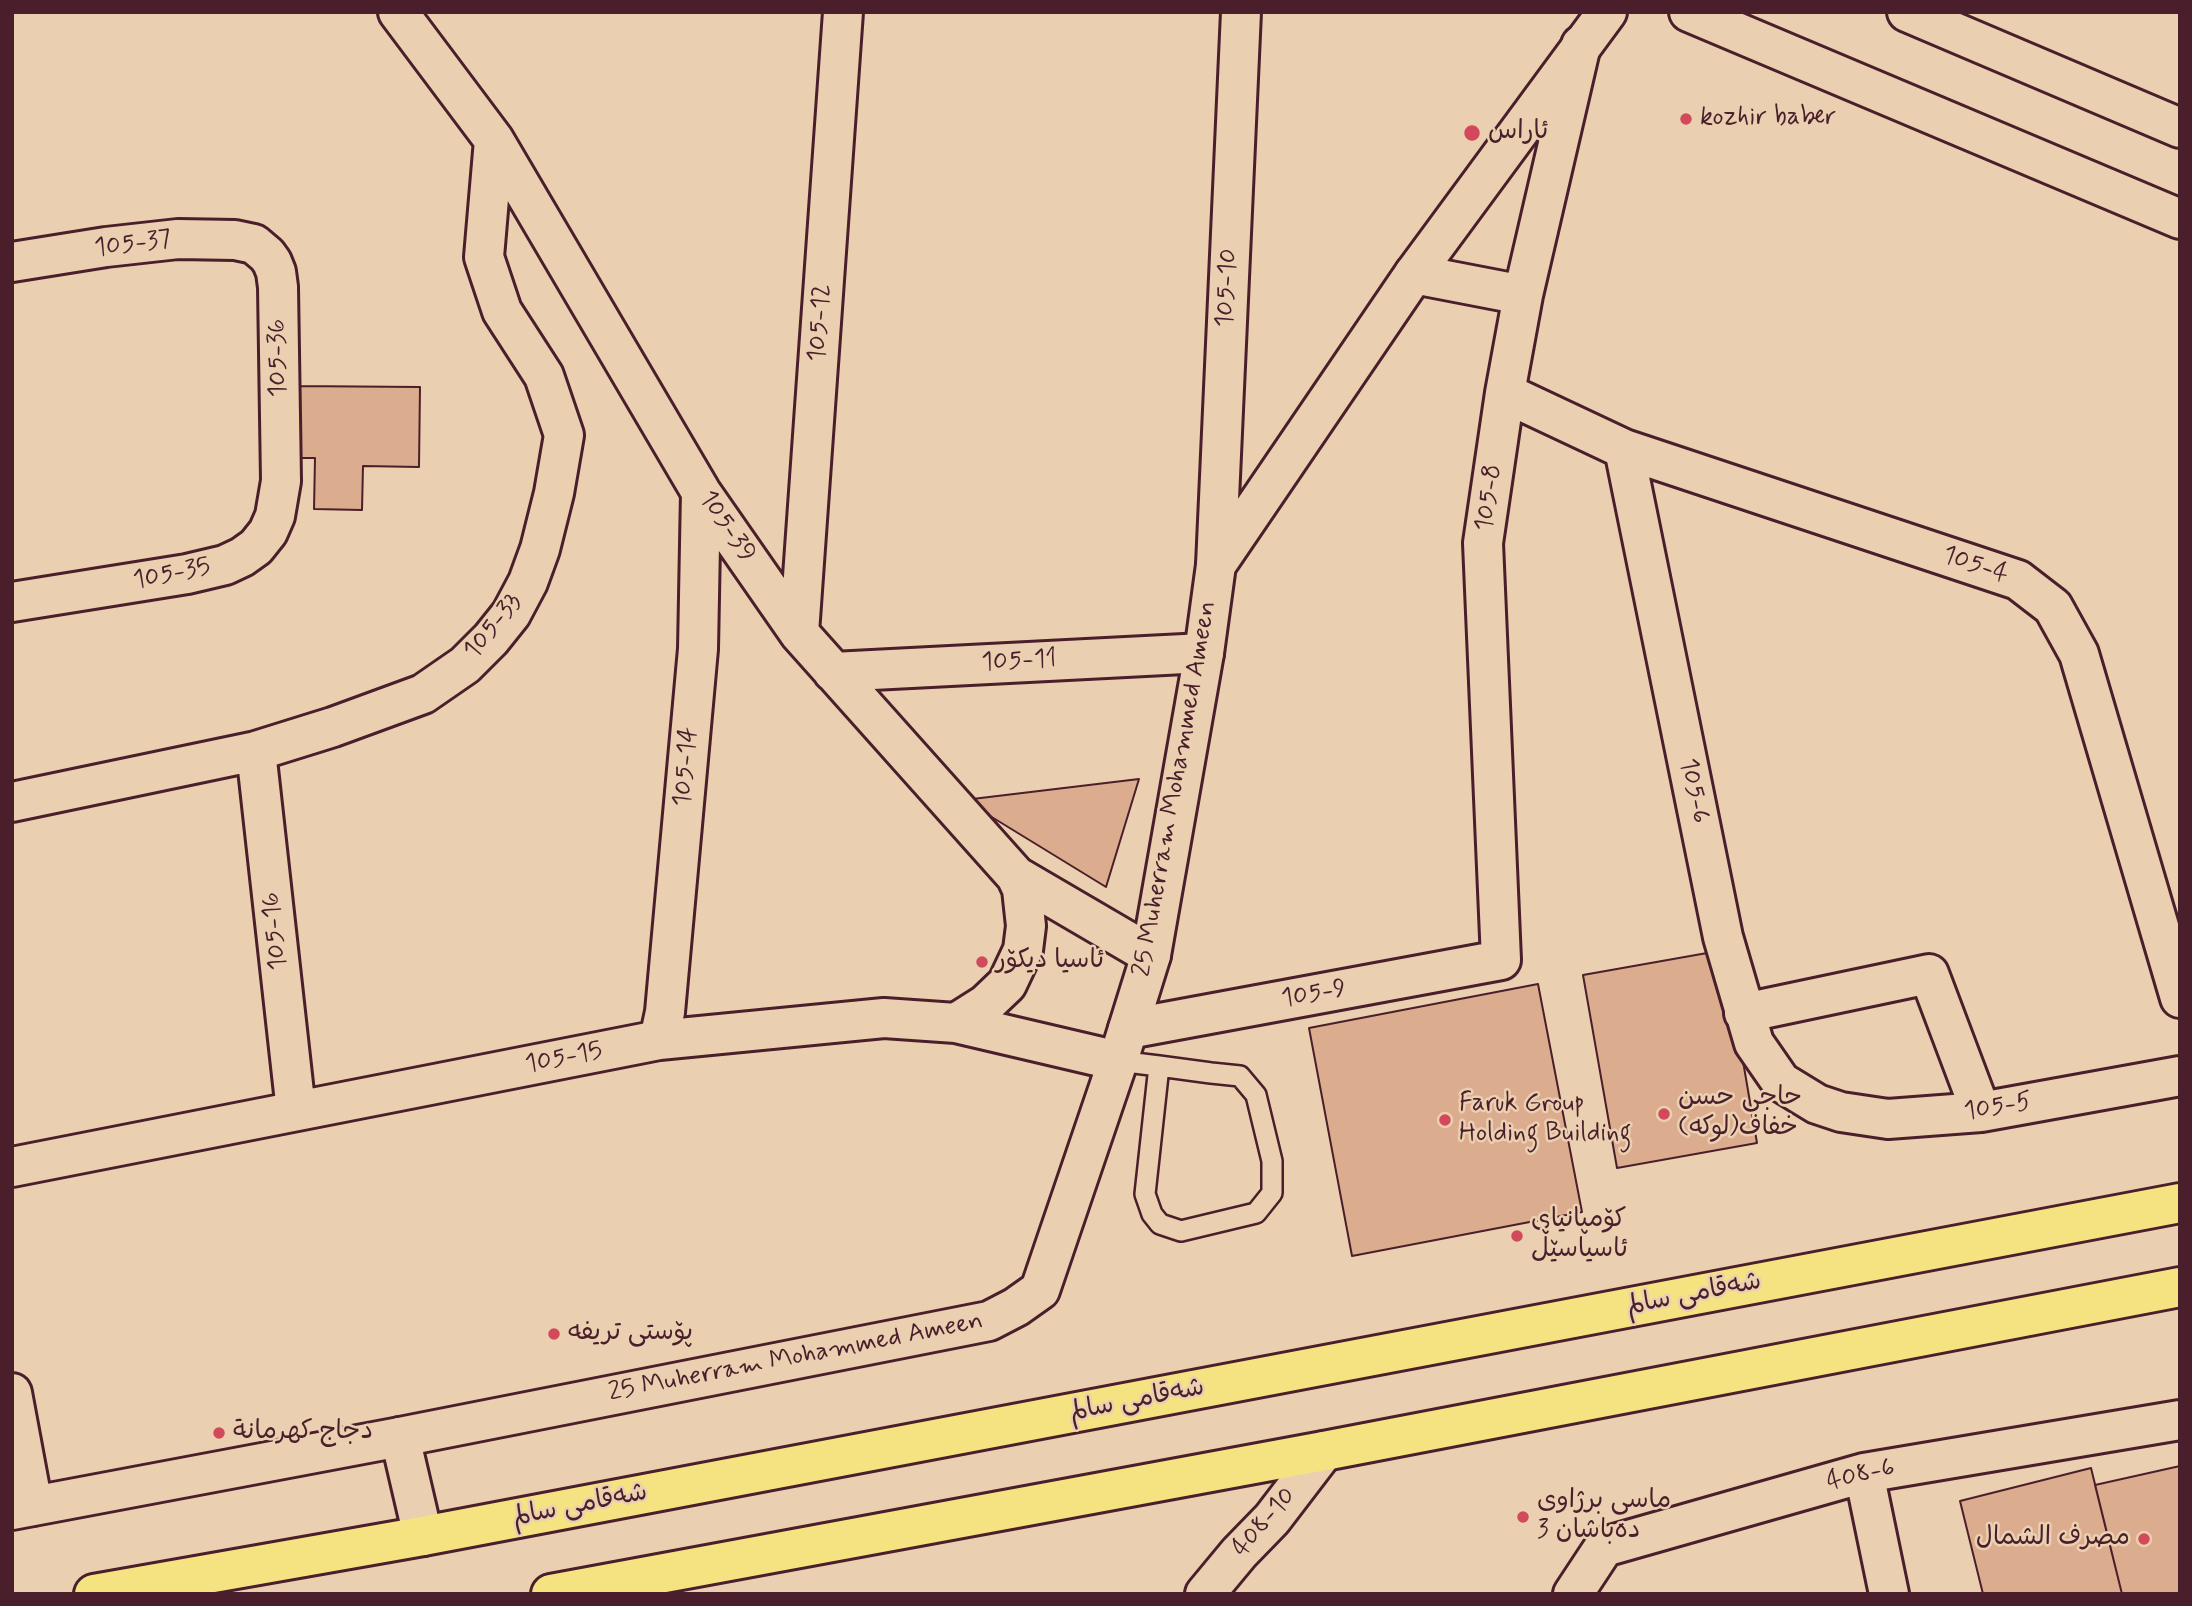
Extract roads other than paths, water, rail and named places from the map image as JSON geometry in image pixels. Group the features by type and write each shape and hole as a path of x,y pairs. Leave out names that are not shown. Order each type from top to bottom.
{"main road":[{"name":"شەقامی سالم","path":"94,1594 423,1536 2180,1203"},
{"path":"551,1594 1324,1451 2180,1287"}],"street":[{"name":"105-39","path":"398,12 494,140 701,492 799,633 1016,876 1151,955"},
{"name":"105-12","path":"799,633 843,12"},
{"name":"105-10","path":"1216,565 1241,12"},
{"name":"25 Muherram Mohammed Ameen","path":"23,1508 989,1321 1040,1290 1151,955 1204,653 1216,565 1414,274 1607,12"},
{"path":"1689,12 2180,219"},
{"path":"1907,12 2180,128"},
{"name":"105-8","path":"1501,960 1483,543 1505,393 1523,295 1581,45"},
{"name":"105-33","path":"12,802 256,751 333,727 423,694 465,665 511,614 528,582 540,549 554,493 564,435 544,376 502,311 484,257 494,140"},
{"name":"105-37","path":"12,262 178,239 234,240 254,244"},
{"name":"105-36","path":"254,244 272,262 278,287 281,481"},
{"path":"1414,274 1523,295"},
{"name":"105-4","path":"1505,393 1623,449 2018,580 2053,607 2079,654 2180,998"},
{"name":"105-6","path":"1623,449 1723,937 1744,1013 1754,1044 1782,1082 1817,1104"},
{"name":"105-35","path":"12,602 187,574 225,565 256,547 268,533 275,516 281,481"},
{"name":"105-14","path":"659,1040 665,1012 698,649 701,492"},
{"name":"105-11","path":"833,672 1204,653"},
{"name":"105-16","path":"256,751 296,1111"},
{"path":"956,1023 986,1004 1007,984 1023,950 1026,926 1022,889 1016,876"},
{"name":"105-9","path":"1123,1045 1501,960"},
{"path":"1744,1013 1929,974 1981,1112"},
{"name":"105-15","path":"12,1167 659,1040 884,1018 956,1023 1123,1045"},
{"name":"105-5","path":"1817,1104 1841,1112 1888,1119 1981,1112 2180,1076"},
{"path":"12,1393 23,1508"},
{"name":"408-6","path":"1573,1594 1604,1547 1864,1473 2180,1420"},
{"path":"400,1437 423,1536"},
{"name":"408-10","path":"1205,1594 1272,1519 1324,1451"},
{"path":"1864,1473 1888,1594"}],"lane":[{"path":"1123,1045 1159,1066 1240,1076 1256,1095 1272,1161 1272,1193 1256,1213 1181,1231 1160,1224 1152,1214 1145,1194 1159,1066"}],"place":[{"name":"kozhir baber","path":"1686,119"},
{"name":"ئاراس","path":"1472,133"},
{"name":"ئاسیا دیكۆر","path":"982,962"},
{"name":"حاجی حسن (لوکه)خفاف","path":"1664,1114"},
{"name":"Faruk Group Holding Building","path":"1445,1120"},
{"name":"کۆمپانیای ئاسیاسێڵ","path":"1517,1236"},
{"name":"پۆستی تریفە","path":"554,1334"},
{"name":"دجاج كهرمانة","path":"219,1433"},
{"name":"ماسی برژاوی دەباشان 3","path":"1523,1517"},
{"name":"مصرف الشمال","path":"2144,1539"}]}
